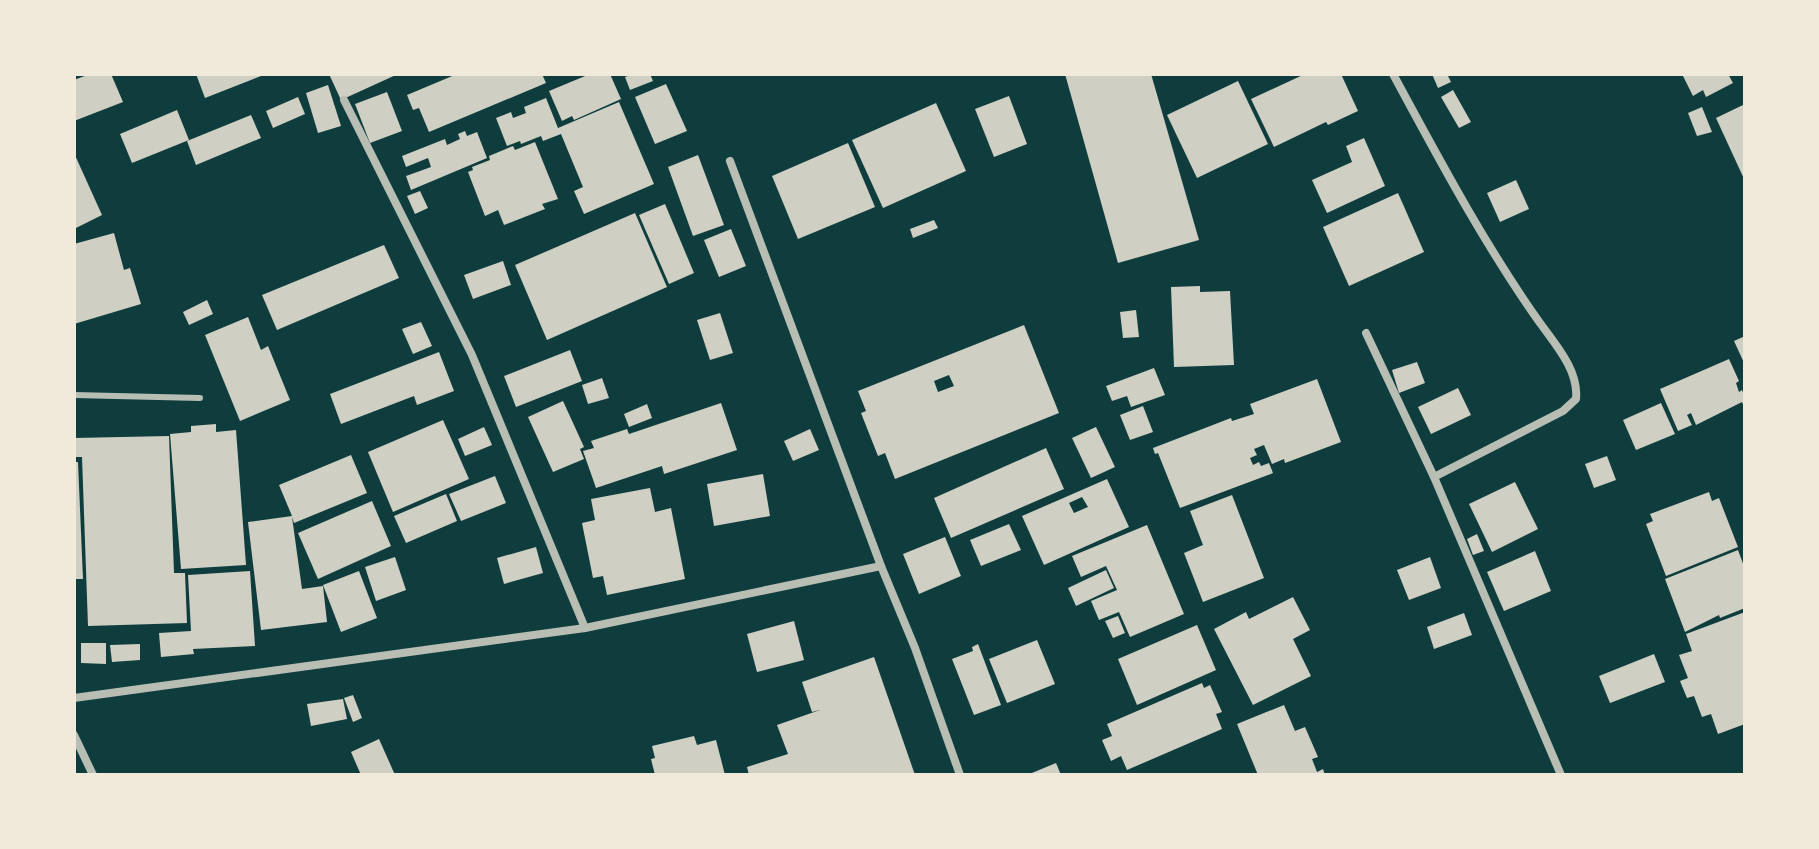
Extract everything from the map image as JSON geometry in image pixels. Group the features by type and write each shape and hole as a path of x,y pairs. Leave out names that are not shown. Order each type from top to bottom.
{"street":[{"path":"1393,74 1451,182 1512,284 1561,353 1578,385 1576,399 1563,411 1434,477"},
{"path":"344,100 472,355 585,628"},
{"path":"730,161 881,566 915,648 960,775"},
{"path":"1366,333 1434,477 1561,775"},
{"path":"74,698 585,628 881,566"},
{"path":"74,735 93,775"}],"lane":[{"path":"74,395 200,398"}],"building":[{"path":"90,74 111,74 123,102 74,121 74,80"},
{"path":"196,74 266,74 205,98"},
{"path":"329,74 398,74 341,100"},
{"path":"457,74 542,74 546,83 429,132 419,108 413,110 407,95"},
{"path":"590,74 610,74 621,99 574,120 572,116 562,121 549,91"},
{"path":"650,74 653,81 630,90 625,77"},
{"path":"1065,74 1151,74 1199,240 1118,263"},
{"path":"1305,74 1341,74 1358,111 1328,125 1326,122 1274,147 1251,99"},
{"path":"1432,74 1447,74 1451,82 1438,88"},
{"path":"1682,74 1728,74 1733,83 1706,97 1703,90 1693,96"},
{"path":"1238,81 1268,144 1197,178 1167,115"},
{"path":"666,84 687,131 655,144 635,97"},
{"path":"328,85 341,126 318,133 306,93"},
{"path":"1453,90 1471,122 1459,128 1441,97"},
{"path":"387,92 402,131 370,143 355,104"},
{"path":"1009,96 1027,144 994,157 975,109"},
{"path":"298,97 305,114 273,128 266,111"},
{"path":"546,98 558,128 619,102 654,184 584,214 574,191 583,187 561,134 543,141 541,136 507,146 496,118 511,112 513,118 526,113 524,107"},
{"path":"936,103 966,171 883,208 852,140"},
{"path":"1745,104 1745,181 1716,118"},
{"path":"1702,107 1712,132 1697,136 1688,113"},
{"path":"177,110 189,140 132,163 120,134"},
{"path":"251,115 261,138 196,165 187,141"},
{"path":"465,131 467,136 477,132 487,158 411,190 406,176 431,167 428,158 406,167 402,156 445,139 447,145 460,139 458,134"},
{"path":"1364,138 1385,186 1327,213 1312,180 1352,162 1346,146"},
{"path":"535,142 558,199 542,204 545,209 504,225 498,210 485,216 468,172 473,170 472,167 490,160 489,156 513,146 515,150"},
{"path":"848,143 875,207 798,239 772,176"},
{"path":"74,153 102,215 74,229"},
{"path":"698,155 724,225 693,236 668,167"},
{"path":"1516,180 1529,209 1500,222 1487,193"},
{"path":"420,191 428,208 415,214 407,196"},
{"path":"1398,193 1424,252 1349,286 1323,227"},
{"path":"665,204 694,273 669,284 639,215"},
{"path":"635,213 667,287 547,340 515,265"},
{"path":"934,220 938,228 913,238 910,229"},
{"path":"731,229 746,266 719,277 704,240"},
{"path":"114,233 124,270 130,268 141,304 74,324 74,244"},
{"path":"384,245 399,278 277,330 262,295"},
{"path":"503,261 511,285 473,299 464,275"},
{"path":"1200,286 1200,292 1230,291 1234,365 1174,367 1171,287"},
{"path":"207,300 213,314 189,325 183,312"},
{"path":"1136,310 1139,337 1123,338 1120,312"},
{"path":"720,313 733,353 710,360 697,320"},
{"path":"248,317 261,350 268,346 290,400 240,421 205,335"},
{"path":"421,322 432,346 413,354 402,329"},
{"path":"1024,325 1059,413 895,479 885,453 878,456 861,413 866,411 858,391","holes":["949,375 954,386 938,392 934,381"]},
{"path":"1745,336 1745,365 1734,341"},
{"path":"570,350 582,381 516,407 504,376"},
{"path":"439,352 454,391 417,405 414,396 341,424 330,394"},
{"path":"1729,359 1739,381 1736,383 1739,392 1742,390 1745,398 1745,409 1742,402 1696,425 1691,413 1687,415 1692,425 1678,431 1660,389"},
{"path":"1417,362 1425,383 1399,393 1392,370"},
{"path":"1154,368 1165,395 1131,407 1127,396 1112,401 1106,386"},
{"path":"602,378 609,398 588,404 582,385"},
{"path":"1317,379 1341,442 1285,463 1284,459 1272,464 1264,445 1254,449 1257,455 1250,458 1253,465 1269,463 1273,473 1180,508 1158,453 1155,454 1153,448 1231,418 1232,421 1254,414 1250,404"},
{"path":"1458,388 1471,415 1431,434 1418,407"},
{"path":"563,401 584,447 580,449 584,459 553,472 528,417"},
{"path":"721,403 737,450 664,474 662,466 596,488 583,451 594,448 591,441 627,429 629,434"},
{"path":"1661,403 1675,434 1636,450 1623,420"},
{"path":"647,404 652,418 629,427 624,414"},
{"path":"1143,406 1153,432 1130,440 1120,415"},
{"path":"443,420 469,479 393,512 368,452"},
{"path":"216,424 216,432 236,430 246,565 181,569 170,434 191,432 191,426"},
{"path":"484,427 492,445 465,456 458,439"},
{"path":"1096,427 1115,467 1091,478 1072,438"},
{"path":"810,429 819,450 793,461 784,441"},
{"path":"169,436 174,573 185,573 187,623 88,626 82,457 74,457 74,438"},
{"path":"1046,448 1064,489 951,538 934,498"},
{"path":"351,455 367,493 294,523 292,517 302,589 323,586 327,622 261,630 248,522 292,516 279,485"},
{"path":"1607,456 1616,480 1594,488 1585,464"},
{"path":"74,462 78,462 83,579 74,579"},
{"path":"763,474 770,516 714,526 707,484"},
{"path":"495,476 506,503 461,521 449,494"},
{"path":"1107,479 1129,527 1044,565 1022,516","holes":["1082,497 1088,507 1074,513 1069,503"]},
{"path":"1515,482 1538,529 1492,552 1469,504"},
{"path":"650,488 655,512 671,508 685,579 607,595 603,576 593,578 582,523 595,520 591,499"},
{"path":"1709,492 1712,501 1719,498 1738,547 1666,576 1646,524 1653,521 1650,514"},
{"path":"446,494 457,521 406,543 394,516"},
{"path":"1232,495 1264,578 1203,602 1184,553 1203,545 1190,511"},
{"path":"372,501 391,546 318,579 298,533"},
{"path":"1009,524 1021,550 981,566 970,540"},
{"path":"1147,525 1184,614 1130,637 1119,612 1099,620 1091,601 1117,590 1106,566 1081,577 1072,556"},
{"path":"1477,534 1484,551 1473,555 1467,539"},
{"path":"945,537 961,576 919,594 903,554"},
{"path":"536,547 543,573 504,584 497,558"},
{"path":"1738,550 1745,569 1745,608 1720,618 1719,615 1685,632 1665,579"},
{"path":"1535,551 1551,591 1504,611 1487,572"},
{"path":"395,557 406,590 376,601 365,567"},
{"path":"1430,557 1441,588 1409,600 1397,570"},
{"path":"1106,570 1114,588 1076,606 1068,588"},
{"path":"250,571 255,646 193,649 194,654 161,657 159,633 191,631 188,575"},
{"path":"359,571 377,618 341,632 323,585"},
{"path":"1293,597 1310,630 1293,639 1311,676 1253,705 1214,629 1246,612 1249,619"},
{"path":"1745,612 1745,724 1718,734 1711,714 1702,717 1694,696 1687,698 1680,681 1688,678 1679,655 1692,651 1686,634"},
{"path":"1464,613 1472,635 1434,649 1427,627"},
{"path":"1118,616 1125,633 1113,638 1105,621"},
{"path":"794,621 804,660 757,672 747,634"},
{"path":"1197,625 1216,670 1137,705 1118,659"},
{"path":"1037,640 1055,684 1007,703 989,659"},
{"path":"81,643 106,643 106,664 81,663"},
{"path":"140,644 140,660 112,662 110,645"},
{"path":"978,644 1001,705 974,715 952,659 973,651 972,647"},
{"path":"1654,654 1665,682 1610,703 1599,676"},
{"path":"874,657 915,775 749,775 747,767 788,754 777,725 820,710 812,712 802,682"},
{"path":"1202,683 1204,688 1210,685 1222,712 1216,714 1222,729 1127,770 1121,756 1111,761 1102,740 1112,736 1107,724"},
{"path":"353,695 362,718 353,722 344,698"},
{"path":"343,699 347,719 311,726 307,704"},
{"path":"1284,705 1295,731 1305,727 1318,757 1312,759 1317,772 1323,769 1325,775 1258,775 1237,724"},
{"path":"694,736 697,745 716,740 725,775 655,775 652,746"},
{"path":"379,739 395,775 361,775 351,752"},
{"path":"1056,763 1061,775 1027,775"}]}
